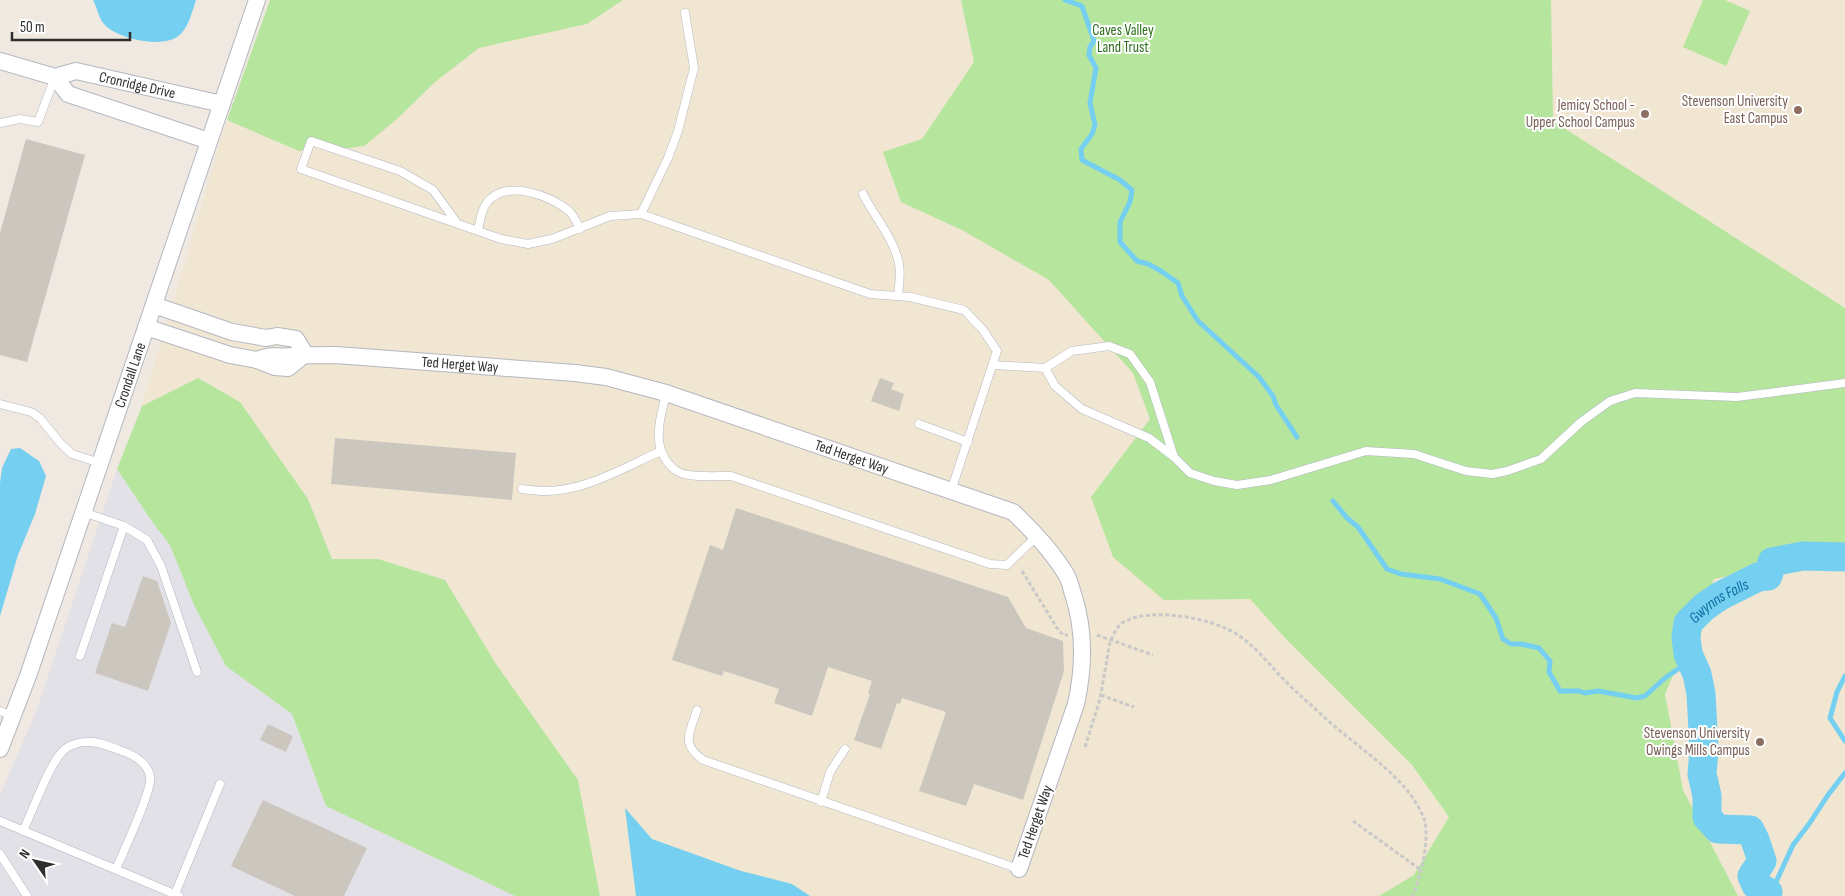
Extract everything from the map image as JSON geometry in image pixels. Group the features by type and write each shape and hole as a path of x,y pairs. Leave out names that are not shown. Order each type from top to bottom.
{"street":[{"name":"Crondall Lane","path":"0,749 7,713 83,512 257,0"},
{"path":"0,61 55,77"},
{"name":"Cronridge Drive","path":"209,141 68,94 55,77 76,70 222,104"},
{"path":"146,327 230,355 263,357 275,367 288,368 305,354 296,339 277,336 266,338 232,332 154,305"},
{"path":"263,357 266,338"},
{"name":"Ted Herget Way","path":"305,354 575,373 606,377 666,392 1012,512 1037,536 1068,577 1078,610 1083,653 1081,681 1076,704 1019,869"}],"lane":[{"path":"641,214 668,158 678,131 694,68 685,13"},
{"path":"0,123 20,119 38,122 55,77"},
{"path":"457,223 432,190 400,171 311,141 300,169 501,239 528,244 552,239 610,216 641,214 870,294 931,301 964,310 983,330 997,352 951,491"},
{"path":"478,230 485,205 495,195 510,190 532,193 557,202 572,214 580,228"},
{"path":"863,194 872,213 893,243 900,266 898,296"},
{"path":"993,365 1045,368 1072,351 1108,346 1130,354 1150,382 1174,457"},
{"path":"1045,368 1055,386 1082,409 1149,438 1174,457 1190,473 1214,481 1237,485 1271,480 1366,451 1414,454 1466,471 1492,474 1507,471 1541,459 1581,422 1610,401 1635,393 1737,397 1845,383"},
{"path":"666,392 658,432 661,451 667,462 676,470 687,475 731,476 990,564 1007,566 1037,536"},
{"path":"0,404 31,412 40,418 61,444 72,454 100,463"},
{"path":"919,424 968,442"},
{"path":"522,489 546,491 573,487 598,479 661,451"},
{"path":"83,512 124,526 147,540 161,566 197,672"},
{"path":"80,656 124,526"},
{"path":"697,710 688,740 691,751 703,760 820,802 1019,869"},
{"path":"23,831 54,763 63,751 75,744 86,742 99,743 123,751 136,757 146,767 150,777 147,794 116,869"},
{"path":"820,802 830,772 845,749"},
{"path":"0,821 177,895 220,784"},
{"path":"0,854 27,896"}],"path":[{"path":"1085,747 1101,696 1110,642 1113,634 1121,624 1141,615 1162,614 1219,626 1238,634 1335,727 1384,768 1406,789 1416,802 1425,821 1426,843 1413,896"},
{"path":"1101,696 1134,707"},
{"path":"1353,820 1420,870"}],"shaded area":[{"path":"623,0 961,0 974,62 922,139 884,152 1039,265 1133,373 1150,419 1091,497 1164,600 1250,599 1285,638 1412,765 1449,817 1414,875 1379,896 600,896 578,780 496,664 445,580 378,559 332,559 308,499 240,402 198,378 142,406 227,120 299,151 470,49 587,24"},
{"name":"Jemicy School - Upper School Campus","path":"1372,0 1845,0 1845,308 1377,9"},
{"path":"117,469 170,545 194,605 266,695 292,714 326,806 515,896 0,896 0,795 37,709"},
{"name":"Stevenson University Owings Mills Campus","path":"1845,553 1845,896 1738,896 1683,790 1665,694 1714,579"}],"green space":[{"path":"270,0 623,0 587,24 479,48 435,82 396,120 364,146 334,150 319,146 299,151 227,120"},
{"name":"Caves Valley Land Trust","path":"961,0 1551,0 1553,121 1845,308 1845,553 1714,579 1665,694 1683,790 1738,896 1379,896 1414,875 1449,817 1412,765 1285,638 1250,599 1164,600 1113,557 1091,497 1150,419 1133,373 1049,280 962,230 901,202 883,152 922,139 974,62"},
{"path":"1703,0 1725,0 1750,11 1726,66 1683,47"},
{"path":"198,378 240,402 308,499 332,559 378,559 445,580 496,664 578,780 600,896 515,896 326,806 292,714 226,666 194,605 170,545 117,469 142,406"}],"water":[{"path":"93,0 196,0 189,20 181,34 170,40 150,42 128,38 110,29 102,22"},
{"path":"20,448 39,461 46,476 35,514 18,555 0,616 0,483 2,468 11,449"},
{"path":"625,808 652,839 741,871 792,884 810,896 636,896"}],"building":[{"path":"26,139 85,155 27,362 0,355 0,233"},
{"path":"880,378 894,383 891,389 904,394 899,411 871,401"},
{"path":"335,438 516,453 512,500 331,484"},
{"path":"736,508 1008,597 1026,628 1063,641 1064,671 1023,800 974,784 966,806 919,791 946,712 902,698 900,704 897,703 881,749 854,740 870,694 868,693 872,681 828,667 812,716 774,703 779,689 724,671 722,676 672,660 710,545 723,550"},
{"path":"143,576 157,581 171,623 148,691 95,673 112,623 125,627"},
{"path":"268,724 293,736 286,752 260,740"},
{"path":"263,800 367,848 344,896 295,896 231,866"}],"waterway":[{"path":"1065,0 1082,6 1094,41 1090,47 1089,55 1096,68 1090,103 1095,125 1092,134 1081,149 1082,160 1120,180 1132,190 1130,202 1120,222 1120,242 1137,261 1148,264 1178,283 1182,296 1198,321 1259,377 1273,396 1276,405 1297,437"},
{"path":"1333,501 1347,518 1358,527 1387,569 1401,574 1440,579 1480,594 1496,618 1503,639 1511,644 1539,648 1550,661 1549,672 1560,691 1579,691 1585,693 1598,691 1637,698 1645,696 1681,667 1697,674"},
{"name":"Gwynns Falls","path":"1768,892 1756,885 1752,876 1762,861 1750,830 1718,829 1707,817 1707,796 1702,774 1704,749 1701,694 1697,674 1688,654 1686,637 1688,623 1704,607 1720,596 1758,577 1768,576 1772,562 1803,556 1845,557"},
{"name":"Gwynns Falls","path":"1845,676 1837,692 1830,718 1845,741"},
{"name":"Gwynns Falls","path":"1768,896 1768,892 1776,882 1793,845 1845,773"}],"place":[{"name":"Stevenson University East Campus","path":"1798,110"},
{"name":"Jemicy School - Upper School Campus","path":"1645,114"},
{"name":"Stevenson University Owings Mills Campus","path":"1760,742"}]}
